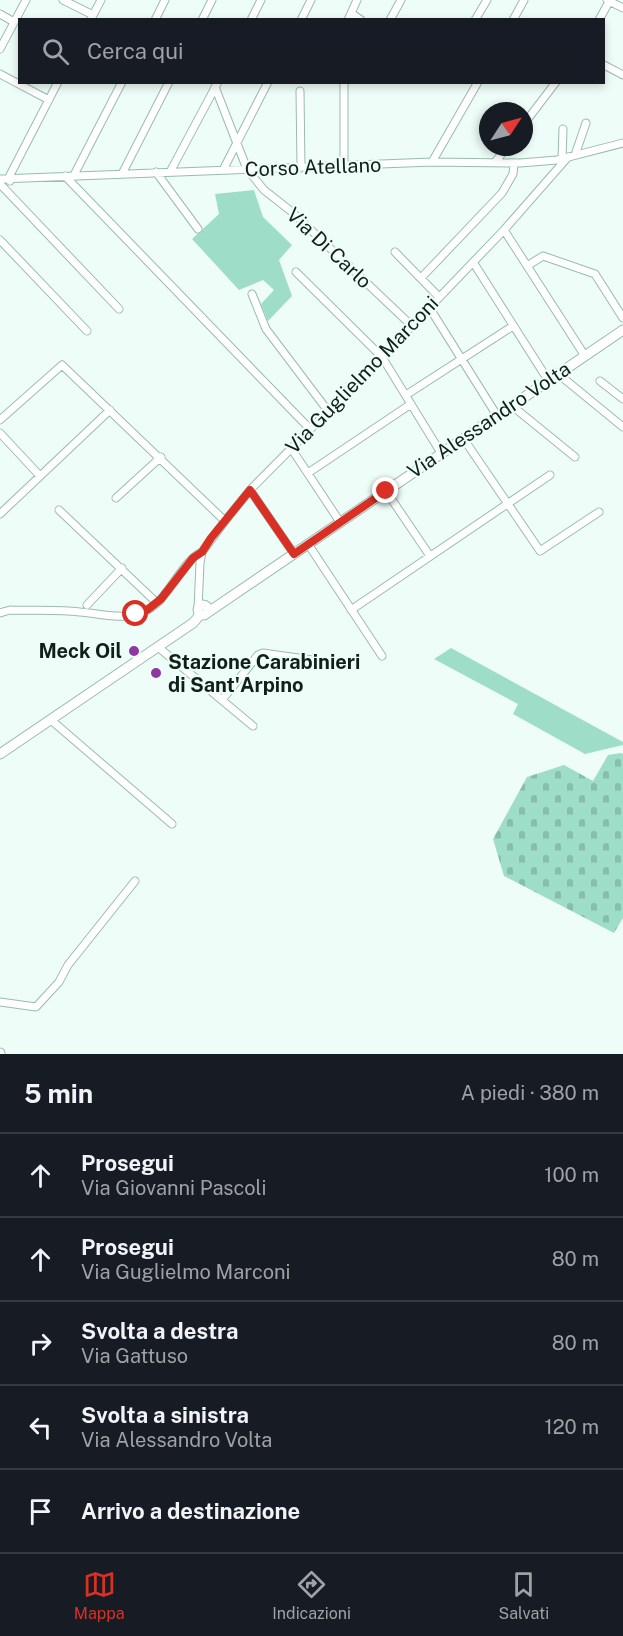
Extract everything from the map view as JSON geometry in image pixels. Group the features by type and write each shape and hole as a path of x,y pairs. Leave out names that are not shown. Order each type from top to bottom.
{"street":[{"path":"0,49 26,0"},
{"path":"63,0 92,17 101,0"},
{"path":"156,18 165,0"},
{"path":"203,18 212,0"},
{"path":"252,18 261,0"},
{"path":"302,18 311,0"},
{"path":"349,16 357,0"},
{"path":"391,18 401,0"},
{"path":"476,18 487,0"},
{"path":"514,18 524,0"},
{"path":"601,18 609,0 623,8"},
{"path":"0,14 14,22"},
{"path":"605,66 623,75"},
{"path":"0,74 18,84"},
{"path":"19,84 49,100"},
{"path":"57,84 2,181 119,309"},
{"path":"74,175 121,84"},
{"path":"122,174 168,84"},
{"path":"223,170 267,84"},
{"path":"344,84 344,166"},
{"path":"432,162 475,84"},
{"path":"533,112 554,84"},
{"path":"216,85 247,170"},
{"path":"170,172 216,85"},
{"path":"300,91 301,168"},
{"path":"568,157 586,123"},
{"path":"563,129 568,157"},
{"name":"Corso Atellano","path":"2,181 74,175 432,162 514,163 568,157 623,143"},
{"path":"496,161 500,156"},
{"name":"Via Guglielmo Marconi","path":"157,603 193,558 202,552 250,490 504,230 568,157"},
{"path":"546,161 557,169"},
{"path":"421,278 502,193 513,174 514,163"},
{"name":"Via Di Carlo","path":"247,170 264,190 292,212 412,326"},
{"path":"156,172 198,229"},
{"path":"65,176 310,429"},
{"path":"504,230 585,356"},
{"path":"0,240 87,331"},
{"path":"395,252 439,297"},
{"path":"527,266 543,256 595,274 623,318"},
{"path":"473,262 548,380"},
{"path":"296,272 382,357 441,453"},
{"path":"252,294 266,329 328,411"},
{"path":"429,307 496,414"},
{"path":"406,395 513,326"},
{"name":"Via Alessandro Volta","path":"0,754 193,623 202,608 294,554 496,414 623,330"},
{"path":"0,420 62,365 225,520"},
{"path":"557,374 623,427"},
{"path":"600,381 623,399"},
{"path":"308,473 411,404"},
{"path":"511,405 574,457"},
{"path":"0,514 110,410"},
{"path":"0,433 40,476"},
{"path":"462,438 540,551 599,512"},
{"path":"291,448 340,522"},
{"path":"116,498 161,457"},
{"path":"351,609 550,475"},
{"path":"250,490 294,554"},
{"path":"386,491 430,556"},
{"path":"0,613 10,610 80,611 118,617 147,610 157,603 59,510"},
{"path":"308,544 382,656"},
{"path":"202,552 200,563 202,608"},
{"path":"87,605 122,568"},
{"path":"158,646 253,726"},
{"path":"222,700 258,655 263,652 319,661"},
{"path":"51,720 172,824"},
{"path":"0,1002 36,1007 59,982 68,965 135,881"}],"green space":[{"path":"254,190 263,217 292,245 279,260 292,296 268,321 261,304 274,290 263,280 239,290 192,239 219,214 215,194"},
{"path":"451,648 623,742 623,745 585,754 513,714 518,704 434,659"},
{"path":"623,754 623,918 614,933 504,876 493,839 527,777 564,765 593,781 608,755"}],"place":[{"name":"Meck Oil","path":"134,651"},
{"name":"Stazione Carabinieri di Sant'Arpino","path":"156,673"}],"route":[{"path":"136,614 147,610 161,599 193,558 202,552 250,490 294,554 386,491"}]}
